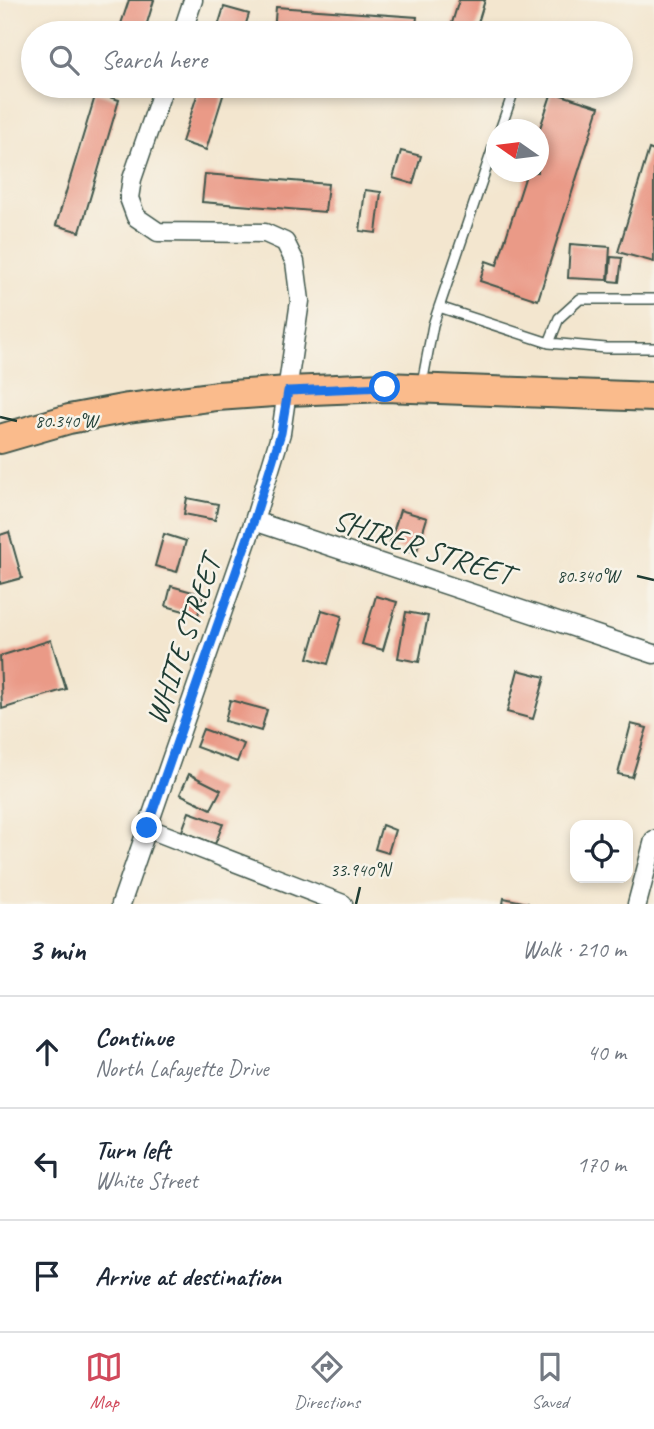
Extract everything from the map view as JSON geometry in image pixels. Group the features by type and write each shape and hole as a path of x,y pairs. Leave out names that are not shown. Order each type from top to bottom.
{"main road":[{"path":"0,439 69,419 128,408 217,396 288,391 385,387 654,397"}],"street":[{"path":"185,21 193,0"},
{"name":"WHITE STREET","path":"121,904 254,520 281,433 300,301 295,262 285,243 265,233 158,232 136,218 129,198 132,179 160,98"},
{"name":"SHIRER STREET","path":"254,520 654,654"},
{"path":"147,828 343,904"},
{"path":"637,904 654,840"}],"lane":[{"path":"504,119 511,98"},
{"path":"421,389 433,326 486,168"},
{"path":"549,343 559,318 580,299 654,299"},
{"path":"439,307 549,343 606,348 654,348"}],"building":[{"path":"129,0 154,0 148,21 122,21"},
{"path":"459,0 485,0 479,21 453,21"},
{"path":"224,7 249,14 247,21 220,21"},
{"path":"276,7 417,17 416,21 275,21"},
{"path":"94,98 119,100 80,232 56,225"},
{"path":"196,98 222,98 206,150 182,142"},
{"path":"550,98 571,98 599,107 538,300 480,281 486,261 497,265 524,182 549,182 549,119 543,119"},
{"path":"649,149 654,151 654,262 618,252"},
{"path":"401,151 421,156 413,184 393,178"},
{"path":"205,174 328,184 325,212 202,202"},
{"path":"365,190 381,192 376,233 360,231"},
{"path":"570,244 610,247 608,280 568,278"},
{"path":"611,257 622,258 619,282 609,281"},
{"path":"187,498 218,504 215,520 184,514"},
{"path":"400,510 427,518 416,554 389,546"},
{"path":"9,532 22,578 0,584 0,535"},
{"path":"164,534 186,541 177,572 155,566"},
{"path":"171,586 203,595 198,615 166,606"},
{"path":"376,596 397,602 383,650 362,644"},
{"path":"322,610 342,616 328,664 308,658"},
{"path":"406,612 428,616 419,662 398,658"},
{"path":"51,640 66,689 2,709 0,656"},
{"path":"518,670 545,677 533,719 507,712"},
{"path":"230,700 267,710 261,731 225,721"},
{"path":"631,724 647,728 632,777 618,774"},
{"path":"203,729 244,744 237,762 196,747"},
{"path":"189,774 221,790 211,809 180,794"},
{"path":"189,812 223,824 215,844 182,831"},
{"path":"382,825 395,830 388,853 375,849"},
{"path":"504,898 528,903 528,904 503,904"}],"route":[{"path":"147,828 254,520 281,433 288,391 385,387"}]}
